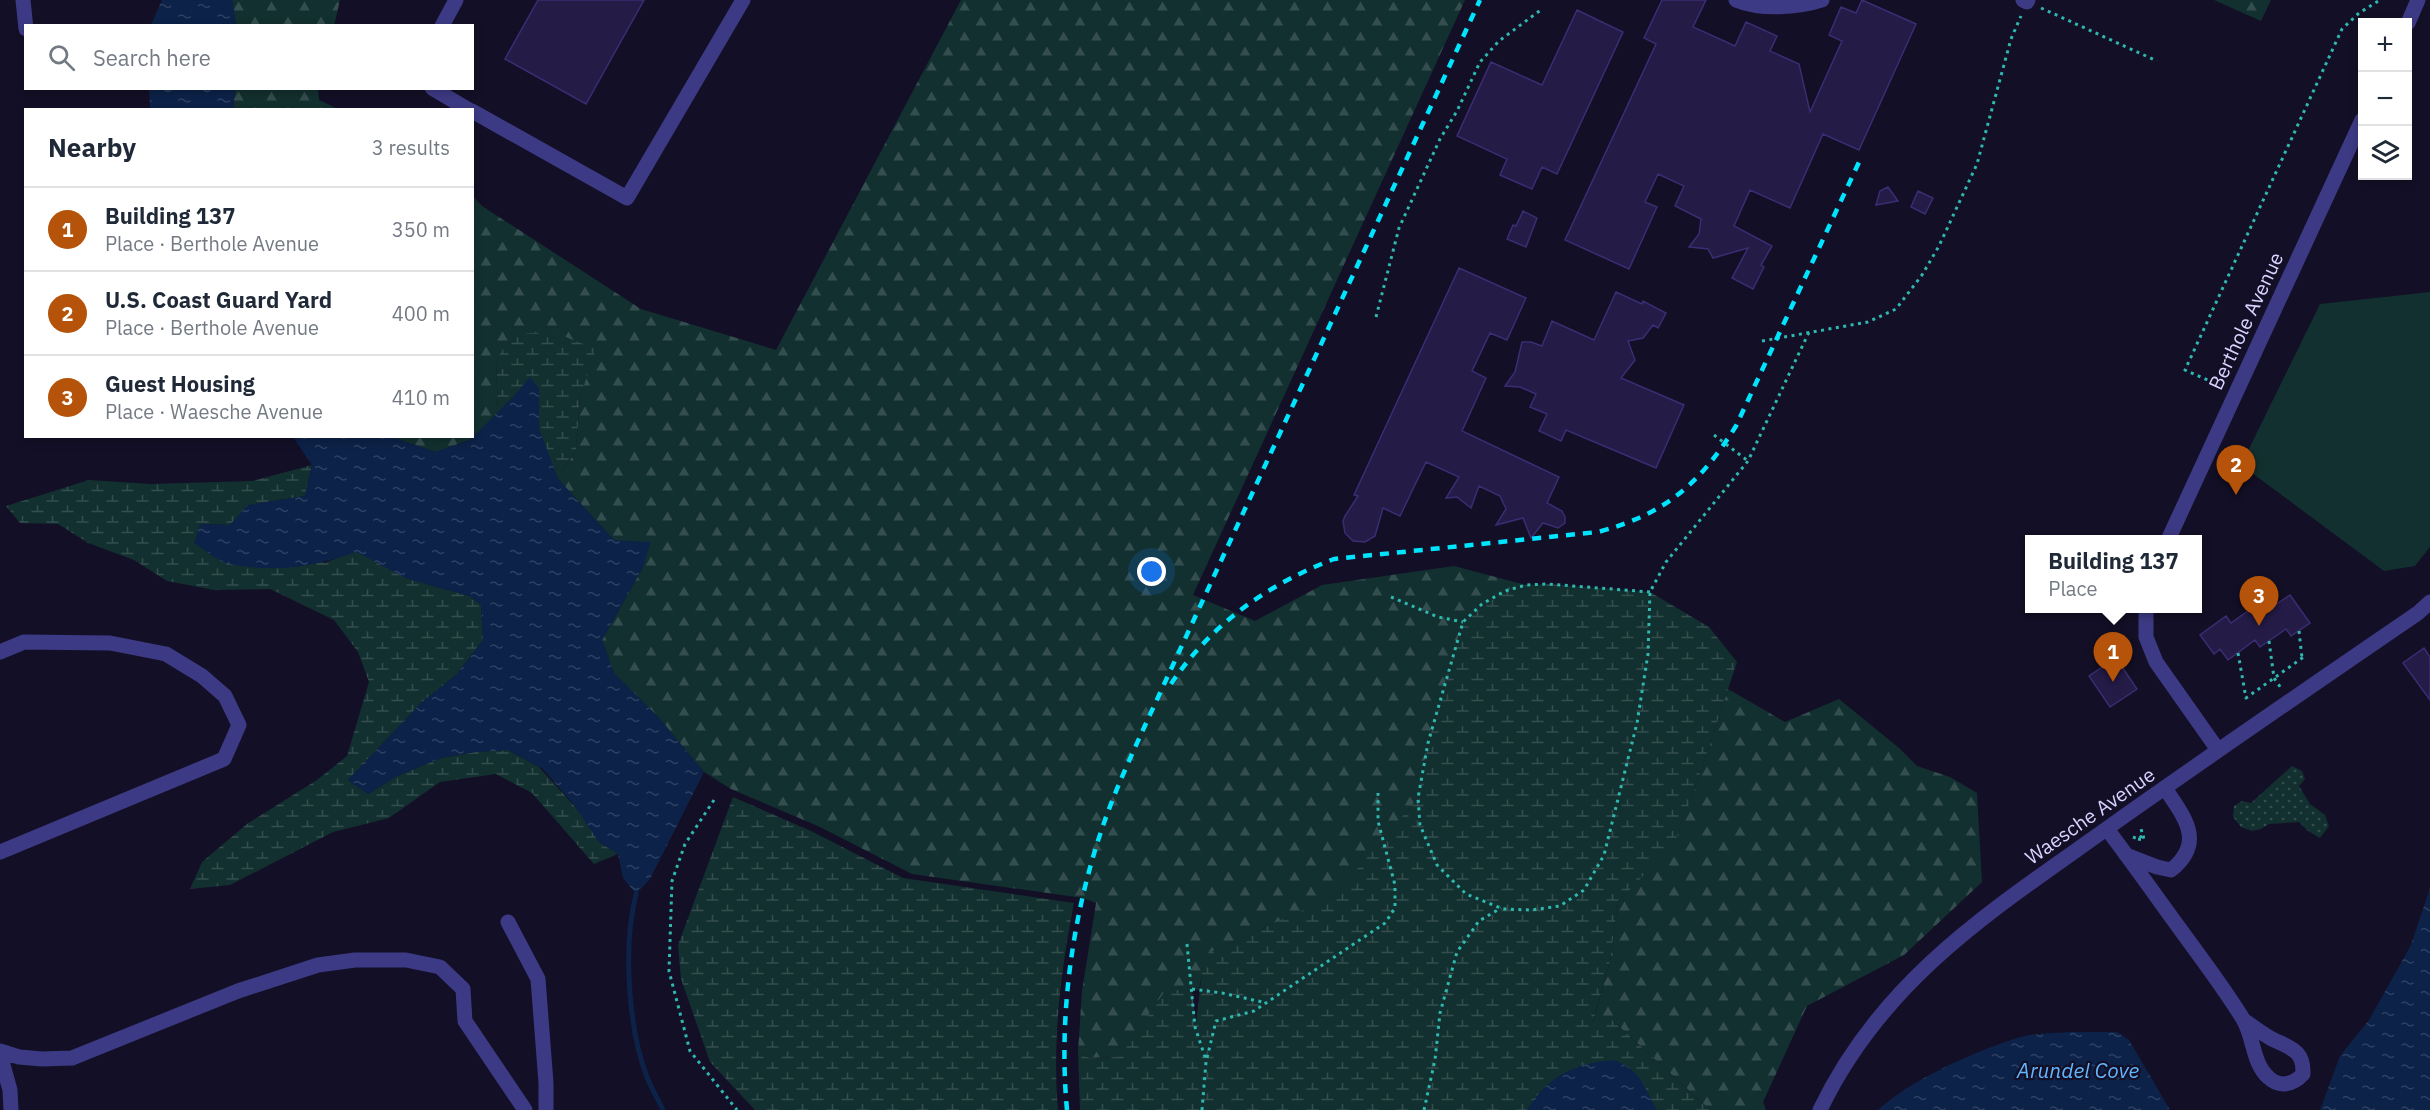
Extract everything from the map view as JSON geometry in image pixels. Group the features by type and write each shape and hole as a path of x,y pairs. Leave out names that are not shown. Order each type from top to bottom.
{"street":[{"path":"23,0 25,24"},
{"path":"443,24 456,0"},
{"path":"474,112 627,198 743,0"},
{"path":"1736,0 1745,4 1801,7 1822,0"},
{"path":"2410,18 2418,0"},
{"path":"436,90 467,108"},
{"name":"Berthole Avenue","path":"2170,535 2359,126"},
{"name":"Waesche Avenue","path":"1820,1110 1834,1080 1889,1003 1927,964 1968,928 2218,750 2418,613 2430,602"},
{"path":"2146,613 2146,637 2156,662 2218,750"},
{"path":"0,652 24,642 110,643 166,654 202,676 225,696 239,725 224,759 0,852"},
{"path":"2126,855 2171,870 2188,853 2190,838 2184,817 2165,788"},
{"path":"2107,830 2244,1021"},
{"path":"508,922 538,979 546,1110"},
{"path":"11,1110 10,1090 0,1053 31,1058 72,1058 238,991 318,965 356,960 406,960 440,968 463,989 465,1022 525,1110"}],"path":[{"path":"2236,393 2185,370 2342,29 2380,0"},
{"path":"1762,341 1868,322 1896,309 1922,275 1939,246 1977,164 2012,39 2026,1 2157,61"},
{"path":"1376,317 1399,228 1440,139 1457,111 1480,62 1499,41 1542,9"},
{"path":"1650,592 1548,584 1526,585 1505,591 1482,604 1462,622 1428,743 1418,798 1420,825 1437,865 1466,894 1501,908 1531,910 1560,906 1584,890 1604,855 1637,723 1648,654 1650,592 1666,562 1748,461 1809,332"},
{"path":"1714,435 1748,461"},
{"path":"1391,597 1438,617 1462,622"},
{"path":"2238,653 2246,698 2303,657 2299,631"},
{"path":"2269,641 2274,678"},
{"path":"1202,1110 1206,1062 1216,1021 1254,1011 1267,1003 1385,923 1395,908 1395,885 1378,821 1378,793"},
{"path":"714,800 685,844 672,881 669,971 690,1051 737,1110"},
{"path":"2126,834 2138,838 2142,835 2140,824"},
{"path":"1424,1110 1435,1060 1440,1013 1457,952 1479,921 1501,908"},
{"path":"1187,944 1196,1027 1206,1062"},
{"path":"1192,989 1267,1003"}],"green space":[{"path":"232,0 340,0 334,24 236,24"},
{"path":"961,0 1465,0 1193,595 1255,621 1322,585 1454,566 1526,585 1505,591 1461,628 1428,743 1418,798 1334,896 1205,955 1199,990 1192,989 1139,1029 1118,1057 1089,1058 1078,1052 1082,991 1096,903 1083,898 912,874 820,827 731,789 704,772 659,718 614,673 602,640 643,567 614,540 558,479 576,450 580,397 595,349 496,360 498,413 474,436 474,197 482,206 641,309 776,350"},
{"path":"2214,0 2271,0 2261,21"},
{"path":"235,90 318,90 319,100 336,108 233,108"},
{"path":"2430,292 2430,547 2415,566 2384,571 2241,465 2320,304"},
{"path":"553,332 596,349 580,397 576,450 558,479 538,428 539,389 512,398 498,413 496,360 513,334"},
{"path":"395,438 472,438 435,452"},
{"path":"312,465 305,496 249,505 230,525 200,524 324,563 356,551 408,579 470,596 481,605 483,640 456,675 422,702 348,780 368,794 397,776 441,758 475,752 508,750 539,767 578,810 599,842 618,854 594,864 532,793 496,774 440,782 389,818 333,832 230,885 190,889 202,862 247,824 317,780 347,756 369,682 358,652 334,620 270,589 214,590 167,581 134,560 88,543 58,524 20,523 6,506 89,480 150,484 252,481"},
{"path":"1548,584 1650,592 1709,627 1737,662 1674,844 1618,902 1610,961 1593,1022 1612,1020 1710,1110 1657,1110 1655,1108 1080,1110 1078,1052 1089,1058 1118,1057 1165,991 1192,989 1196,1023 1204,955 1334,896 1418,798 1428,743 1461,628 1482,604 1505,591 1526,585"},
{"path":"1728,689 1785,722 1839,699 1899,748 1917,766 1950,777 1977,793 1982,882 1904,955 1807,1006 1763,1102 1766,1110 1710,1110 1612,1020 1593,1023 1610,961 1618,902 1674,843 1698,780"},
{"path":"2292,766 2302,771 2305,779 2299,786 2310,804 2325,815 2329,826 2320,838 2299,822 2269,824 2252,831 2241,827 2233,817 2234,806 2242,801 2251,803"},
{"path":"733,797 811,831 903,878 1074,903 1059,1006 1056,1058 1058,1110 755,1110 710,1062 681,979 678,945"}],"water":[{"path":"162,0 232,0 236,24 151,24"},
{"path":"149,90 235,90 233,108 150,108"},
{"path":"530,377 539,389 539,428 558,479 614,540 651,542 643,567 602,640 614,673 659,718 704,772 650,879 636,894 623,878 618,854 599,842 574,805 543,769 508,750 475,752 441,758 397,776 368,794 348,780 422,702 456,675 483,640 481,605 470,596 408,579 356,552 308,565 260,568 226,563 194,543 200,524 230,525 248,505 305,496 312,465 294,438 395,438 435,452 474,438"},
{"path":"2430,888 2430,1110 2320,1110 2340,1056 2369,1020 2411,945"},
{"name":"Arundel Cove","path":"2072,1032 2117,1032 2129,1040 2170,1110 1878,1110 1908,1087 1985,1050 2021,1037"},
{"path":"1613,1060 1636,1073 1657,1110 1527,1110 1543,1089 1563,1074 1586,1064"}],"building":[{"path":"538,0 644,0 586,104 505,59"},
{"path":"1662,0 1706,0 1693,27 1735,46 1746,22 1777,36 1770,51 1799,64 1810,112 1842,41 1829,35 1841,7 1856,13 1862,0 1916,24 1859,150 1823,134 1790,208 1750,190 1734,226 1772,246 1761,265 1764,267 1753,289 1732,278 1748,248 1713,258 1708,249 1689,247 1699,234 1701,219 1675,206 1684,186 1658,174 1645,202 1657,207 1629,269 1565,240 1656,44 1644,38"},
{"path":"1577,10 1623,32 1557,174 1542,167 1532,189 1500,175 1507,159 1457,136 1491,62 1542,85"},
{"path":"1888,187 1898,201 1876,205 1880,191"},
{"path":"1918,191 1933,198 1925,214 1911,207"},
{"path":"1523,211 1537,218 1526,247 1507,239"},
{"path":"1459,268 1526,298 1507,340 1490,333 1472,371 1486,378 1462,431 1559,477 1547,503 1562,511 1565,523 1558,528 1543,523 1531,538 1523,518 1496,525 1506,509 1500,496 1479,486 1471,508 1457,497 1446,498 1459,477 1426,462 1400,516 1383,508 1375,536 1365,542 1353,541 1345,533 1343,521 1358,496 1354,495"},
{"path":"1616,292 1642,304 1643,301 1666,313 1658,328 1653,325 1643,338 1628,341 1635,360 1621,378 1684,405 1656,468 1566,430 1561,441 1539,431 1547,414 1530,407 1536,394 1520,387 1505,386 1515,372 1522,342 1542,346 1552,321 1594,340"},
{"path":"2290,595 2310,623 2291,636 2286,629 2260,647 2255,640 2228,660 2220,649 2214,654 2200,635 2226,616 2231,623 2256,605 2262,614"},
{"path":"2424,648 2430,657 2430,700 2403,663"},
{"path":"2116,658 2137,689 2110,707 2089,676"}],"waterway":[{"path":"636,894 632,914 629,961 632,1011 641,1057 649,1081 663,1110"}],"railway":[{"path":"1067,1110 1065,1037 1071,963 1084,890 1110,807 1125,769 1480,0"},
{"path":"1171,684 1204,643 1243,608 1286,581 1334,559 1598,532 1643,516 1678,494 1708,465 1736,426 1860,160"}],"place":[{"name":"U.S. Coast Guard Yard","path":"2236,495"},
{"name":"Guest Housing","path":"2259,626"},
{"name":"Building 137","path":"2113,682"}]}
